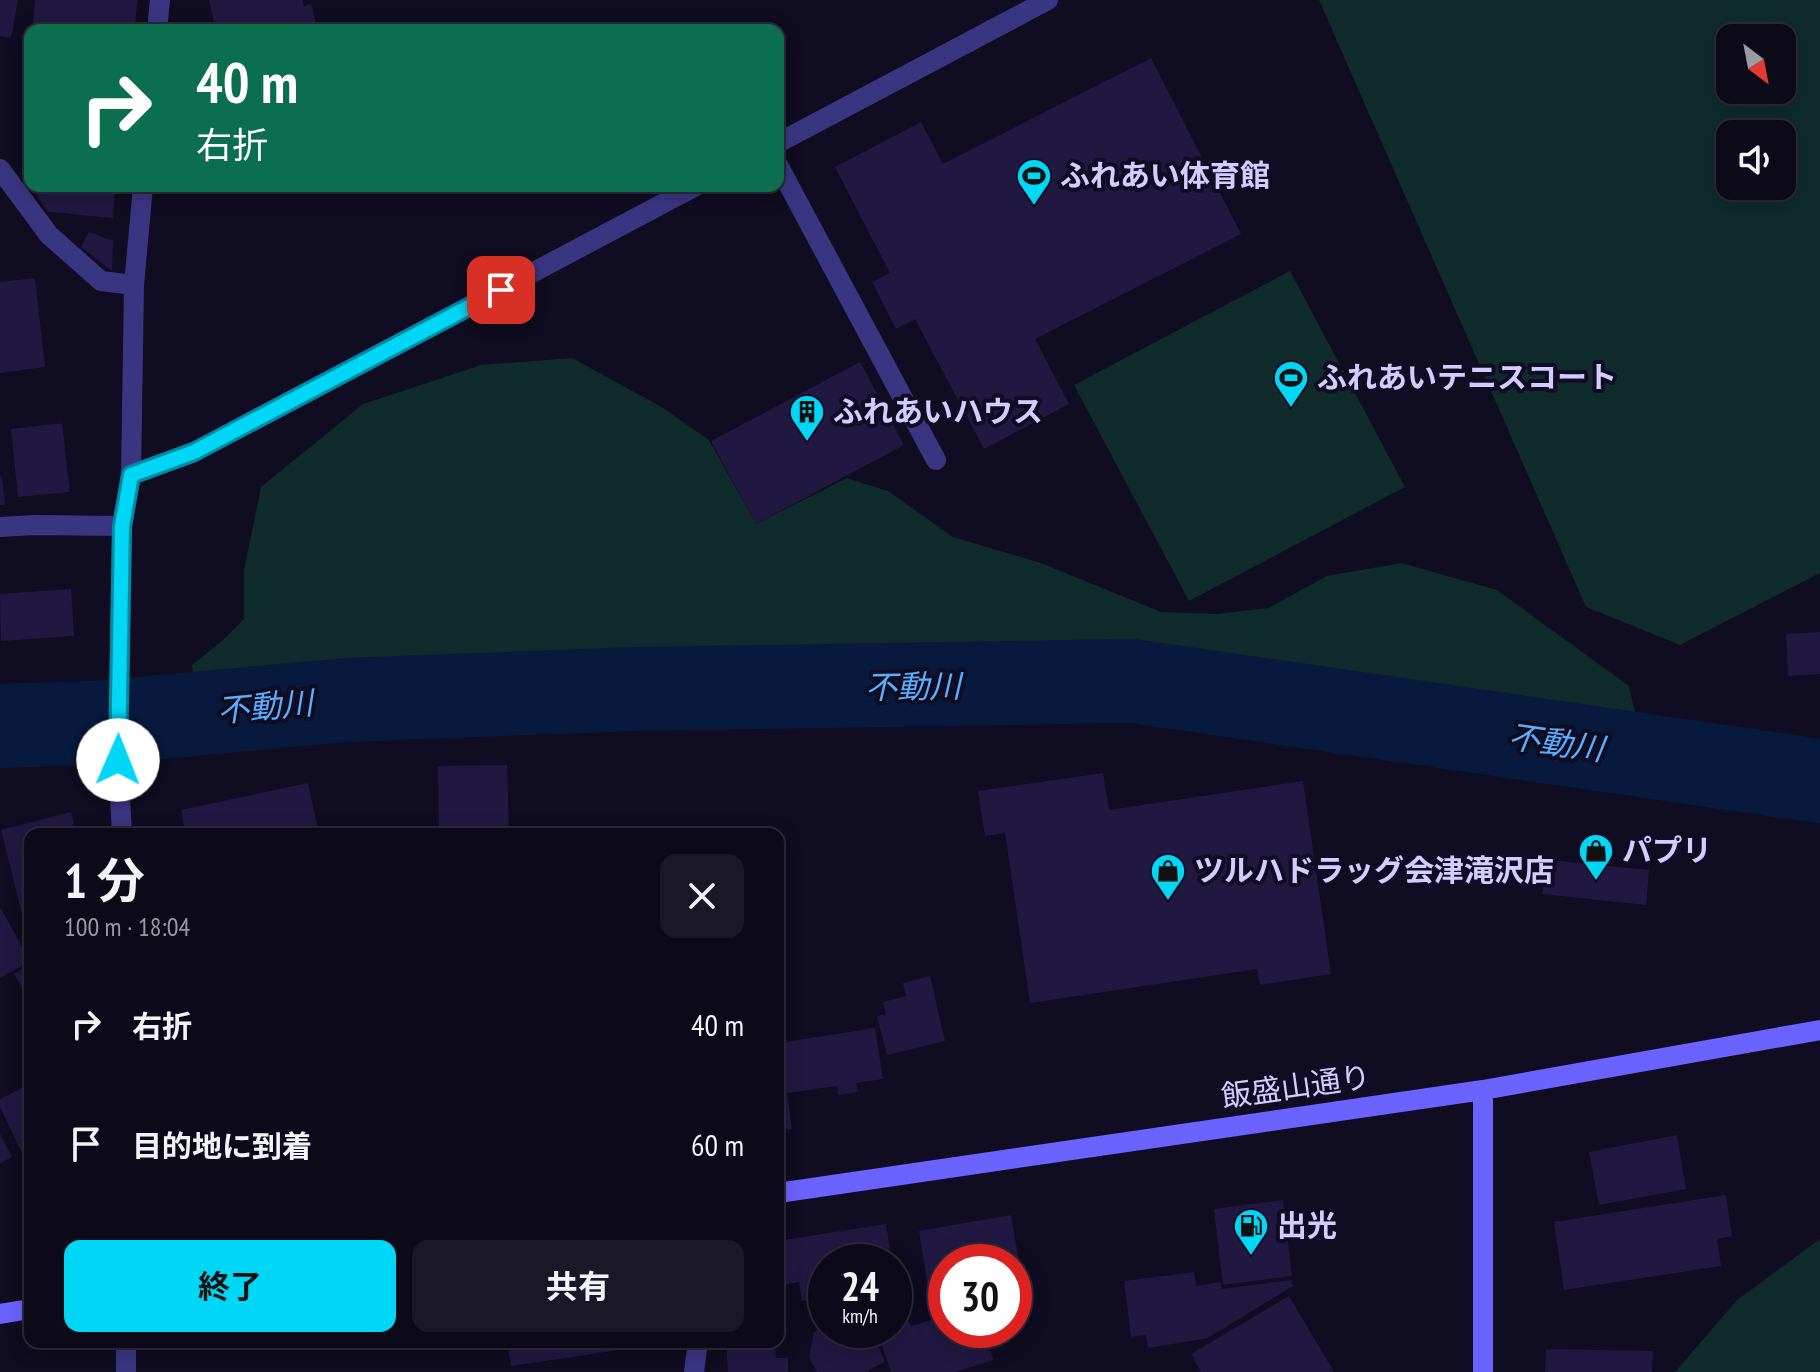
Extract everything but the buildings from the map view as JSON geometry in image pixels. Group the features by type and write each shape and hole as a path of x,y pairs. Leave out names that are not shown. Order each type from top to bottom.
{"street":[{"path":"158,24 160,0"},
{"path":"784,140 1048,0"},
{"path":"0,169 49,235 101,281 134,285"},
{"path":"784,176 936,460"},
{"path":"122,828 118,760 122,526 131,475 134,285 142,192"},
{"path":"131,475 194,452 685,192"},
{"path":"0,527 122,526"},
{"name":"飯盛山通り","path":"784,1192 1483,1090 1820,1030"},
{"path":"1483,1090 1483,1372"},
{"path":"0,1314 24,1310"},
{"path":"126,1348 126,1372"},
{"path":"694,1372 697,1348"}],"green space":[{"path":"1319,0 1820,0 1820,573 1680,645 1586,607"},
{"path":"1290,271 1405,487 1189,601 1074,385"},
{"path":"572,358 660,406 709,440 756,524 847,478 888,491 953,537 1041,563 1161,612 1217,614 1268,608 1327,576 1401,563 1497,590 1629,686 1636,717 1628,729 1604,734 1172,672 894,670 729,677 540,673 323,685 212,695 194,681 192,665 244,619 244,570 261,487 363,404 481,365"},
{"path":"1820,1239 1820,1372 1675,1372 1737,1300"}],"waterway":[{"name":"不動川","path":"0,726 94,723 346,700 635,689 1132,681 1820,781"}],"place":[{"name":"ふれあい体育館","path":"1034,207"},
{"name":"ふれあいテニスコート","path":"1291,409"},
{"name":"ふれあいハウス","path":"807,443"},
{"name":"パプリ","path":"1596,882"},
{"name":"ツルハドラッグ会津滝沢店","path":"1168,902"},
{"name":"出光","path":"1251,1257"}],"route":[{"path":"118,760 122,526 131,475 194,452 501,290"}]}
